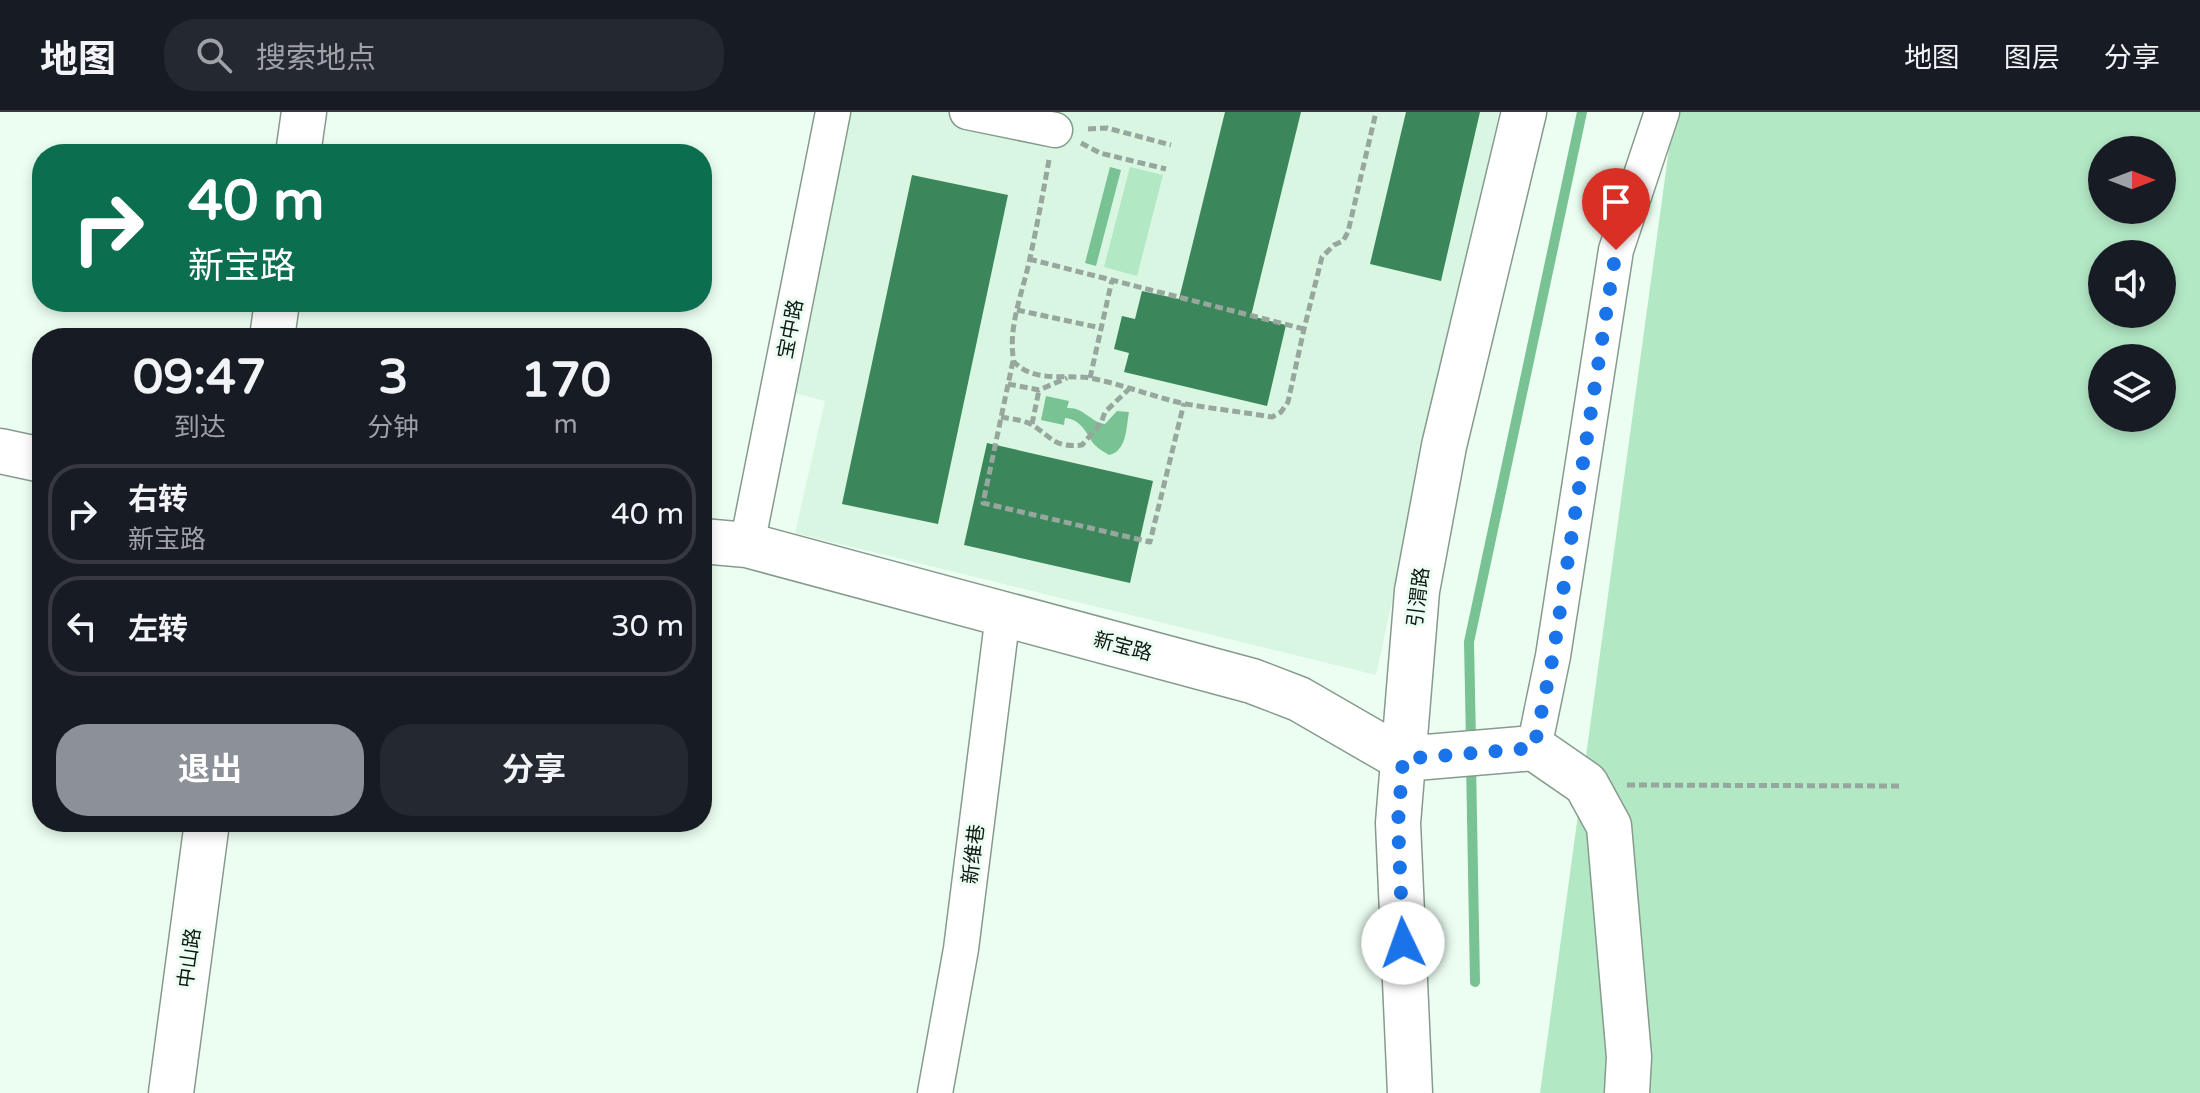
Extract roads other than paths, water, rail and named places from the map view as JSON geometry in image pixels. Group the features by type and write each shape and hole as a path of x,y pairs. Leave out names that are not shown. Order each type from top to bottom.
{"main road":[{"path":"299,144 304,112"},
{"name":"引渭路","path":"1410,1093 1398,823 1417,591 1444,446 1524,112"},
{"path":"0,451 32,458"},
{"path":"0,472 32,476"},
{"name":"新宝路","path":"712,542 747,545 1252,681 1299,699 1403,759"},
{"path":"1403,759 1534,748 1586,784 1609,826 1629,1057 1627,1093"},
{"name":"中山路","path":"171,1093 206,832"}],"street":[{"name":"宝中路","path":"747,545 833,112"},
{"path":"967,112 1055,130"},
{"path":"1534,748 1553,656 1616,250 1662,112"},
{"name":"新维巷","path":"935,1093 961,949 1003,614"}],"waterway":[{"path":"1471,742 1469,642 1582,112"},
{"path":"1471,762 1475,982"}]}
